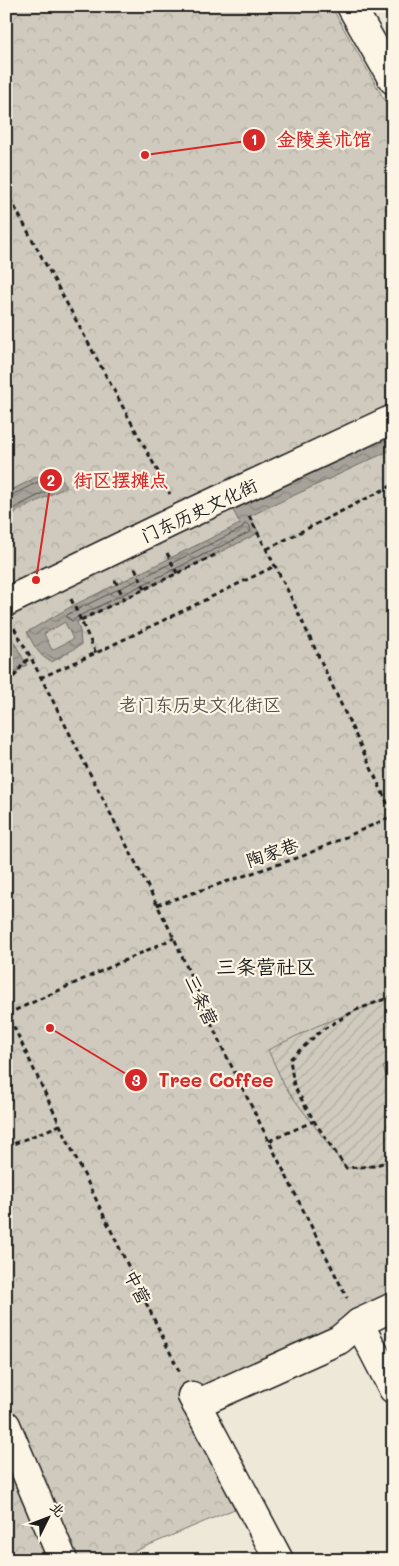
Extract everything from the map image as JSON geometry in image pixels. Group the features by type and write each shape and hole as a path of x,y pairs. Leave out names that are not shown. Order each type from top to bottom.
{"street":[{"path":"350,6 393,80"},
{"name":"门东历史文化街","path":"8,612 182,517 393,419"},
{"path":"279,1560 194,1400 339,1340 359,1323 393,1307"},
{"path":"359,1323 393,1389"},
{"path":"6,1425 63,1560"}],"path":[{"path":"6,191 182,517"},
{"path":"266,549 393,485"},
{"path":"238,491 393,815"},
{"path":"81,620 219,552"},
{"path":"170,558 177,572"},
{"path":"40,678 96,653 275,566"},
{"path":"138,574 144,588"},
{"path":"117,584 123,598"},
{"path":"74,606 96,653"},
{"name":"三条营","path":"8,612 174,938 220,1042 359,1323"},
{"path":"6,682 17,675 22,664 30,658"},
{"name":"陶家巷","path":"157,905 303,856 393,815"},
{"path":"7,1013 174,938"},
{"path":"393,996 356,1010 322,1030 290,1059 294,1086 314,1121 346,1168 374,1166 393,1159"},
{"name":"中营","path":"7,1013 194,1400"},
{"path":"269,1140 314,1121"},
{"path":"6,1148 60,1125"}],"green space":[{"name":"老门东历史文化街区","path":"6,6 331,6 393,115 393,1294 363,1333 214,1406 258,1499 114,1560 6,1560"},
{"path":"393,996 393,1063 383,1067 393,1092 393,1159 374,1166 346,1168 285,1087 268,1050 317,1026"}],"water":[{"path":"393,436 393,449 250,516 259,533 77,622 81,645 52,662 43,657 37,650 27,632 74,605 240,524 233,510","holes":["65,622 73,639 52,650 44,634"]},
{"path":"56,467 66,487 6,517 6,493"},
{"path":"6,628 27,665 6,678"}],"place":[{"name":"金陵美术馆","path":"145,155"},
{"name":"街区摆摊点","path":"36,580"},
{"name":"Tree Coffee","path":"50,1028"}],"district":[{"name":"三条营社区","path":"266,966"}]}
